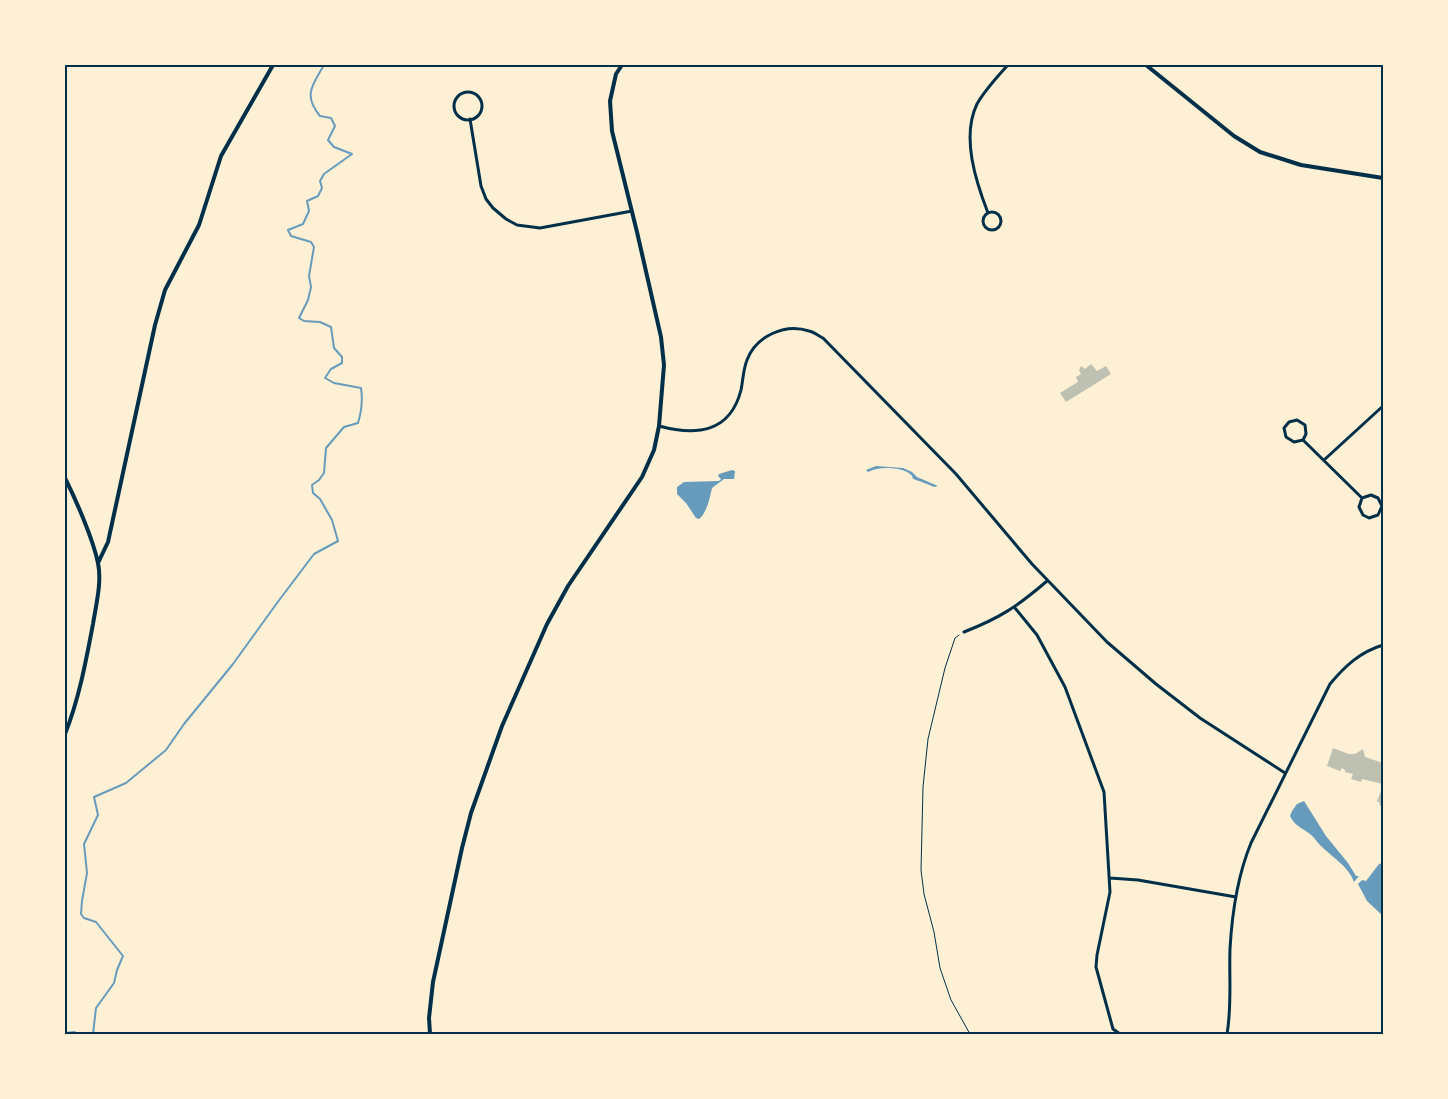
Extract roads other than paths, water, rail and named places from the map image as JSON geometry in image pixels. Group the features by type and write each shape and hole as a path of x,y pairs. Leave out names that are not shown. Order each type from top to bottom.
{"street":[{"path":"98,563 108,542 154,325 162,297 171,276 199,225 221,156 273,65"},
{"path":"430,1034 429,1018 433,982 462,848 471,813 502,726 547,624 568,586 642,477 654,450 659,426 664,387 663,351 657,316 612,131 610,101 616,74 622,65"},
{"path":"988,213 979,188 973,162 972,118 984,93 1008,65"},
{"path":"1146,65 1226,130 1260,152 1301,165 1383,178"},
{"path":"466,92 474,93 481,99 482,103 481,112 475,118 470,119 462,118 454,106 458,97 466,92"},
{"path":"470,119 483,192 493,208 506,219 517,225 540,228 632,211"},
{"path":"988,213 997,214 1001,218 999,227 994,230 986,228 983,223 984,217 988,213"},
{"path":"659,426 687,432 703,431 717,426 728,416 736,404 747,360 754,348 763,338 776,331 790,328 810,331 823,338 944,461 1047,581 1107,642 1156,684 1200,718 1285,773"},
{"path":"1324,460 1383,406"},
{"path":"1297,420 1303,423 1306,432 1303,440 1296,442 1287,439 1284,430 1288,422 1297,420"},
{"path":"1303,440 1362,498"},
{"path":"65,478 98,563 97,601 87,658 77,700 65,734"},
{"path":"1371,495 1379,500 1381,509 1376,516 1369,518 1361,514 1359,507 1362,498 1371,495"},
{"path":"964,632 998,618 1015,608 1047,581"},
{"path":"1015,608 1037,635 1065,687 1102,782 1106,803 1110,892 1096,967 1113,1029 1120,1034"},
{"path":"1227,1034 1230,1007 1230,948 1236,897 1241,870 1248,850 1330,684 1343,668 1367,651 1383,645"},
{"path":"1110,878 1138,880 1236,897"}],"water":[{"path":"876,466 903,468 912,472 917,477 938,486 934,487 914,479 910,474 901,470 884,468 868,472 866,470"},
{"path":"732,470 735,471 734,479 724,479 712,488 706,509 699,519 696,518 677,494 677,487 684,482 719,481 721,479 718,476 719,474"},
{"path":"1304,801 1326,836 1356,876 1359,876 1354,882 1344,867 1311,835 1292,820 1290,816 1292,811 1297,804"},
{"path":"1383,863 1383,916 1367,901 1358,884 1362,880 1366,881 1379,864"}],"waterway":[{"path":"93,1034 96,1008 114,983 123,956 96,922 84,918 81,914 87,873 84,844 98,815 94,797 126,783 166,750 184,724 233,664 314,554 338,541 332,520 320,499 313,493 312,485 324,473 326,448 344,427 358,423 362,406 361,388 334,383 325,378 331,369 342,363 342,357 334,348 331,327 320,322 304,321 299,318 308,300 311,287 309,276 314,247 311,242 291,236 288,230 303,224 309,211 307,201 318,196 322,188 320,181 324,174 352,154 334,147 328,140 335,126 331,118 320,116 312,102 311,90 324,65"},
{"path":"65,1033 74,1032 78,1034"}]}
